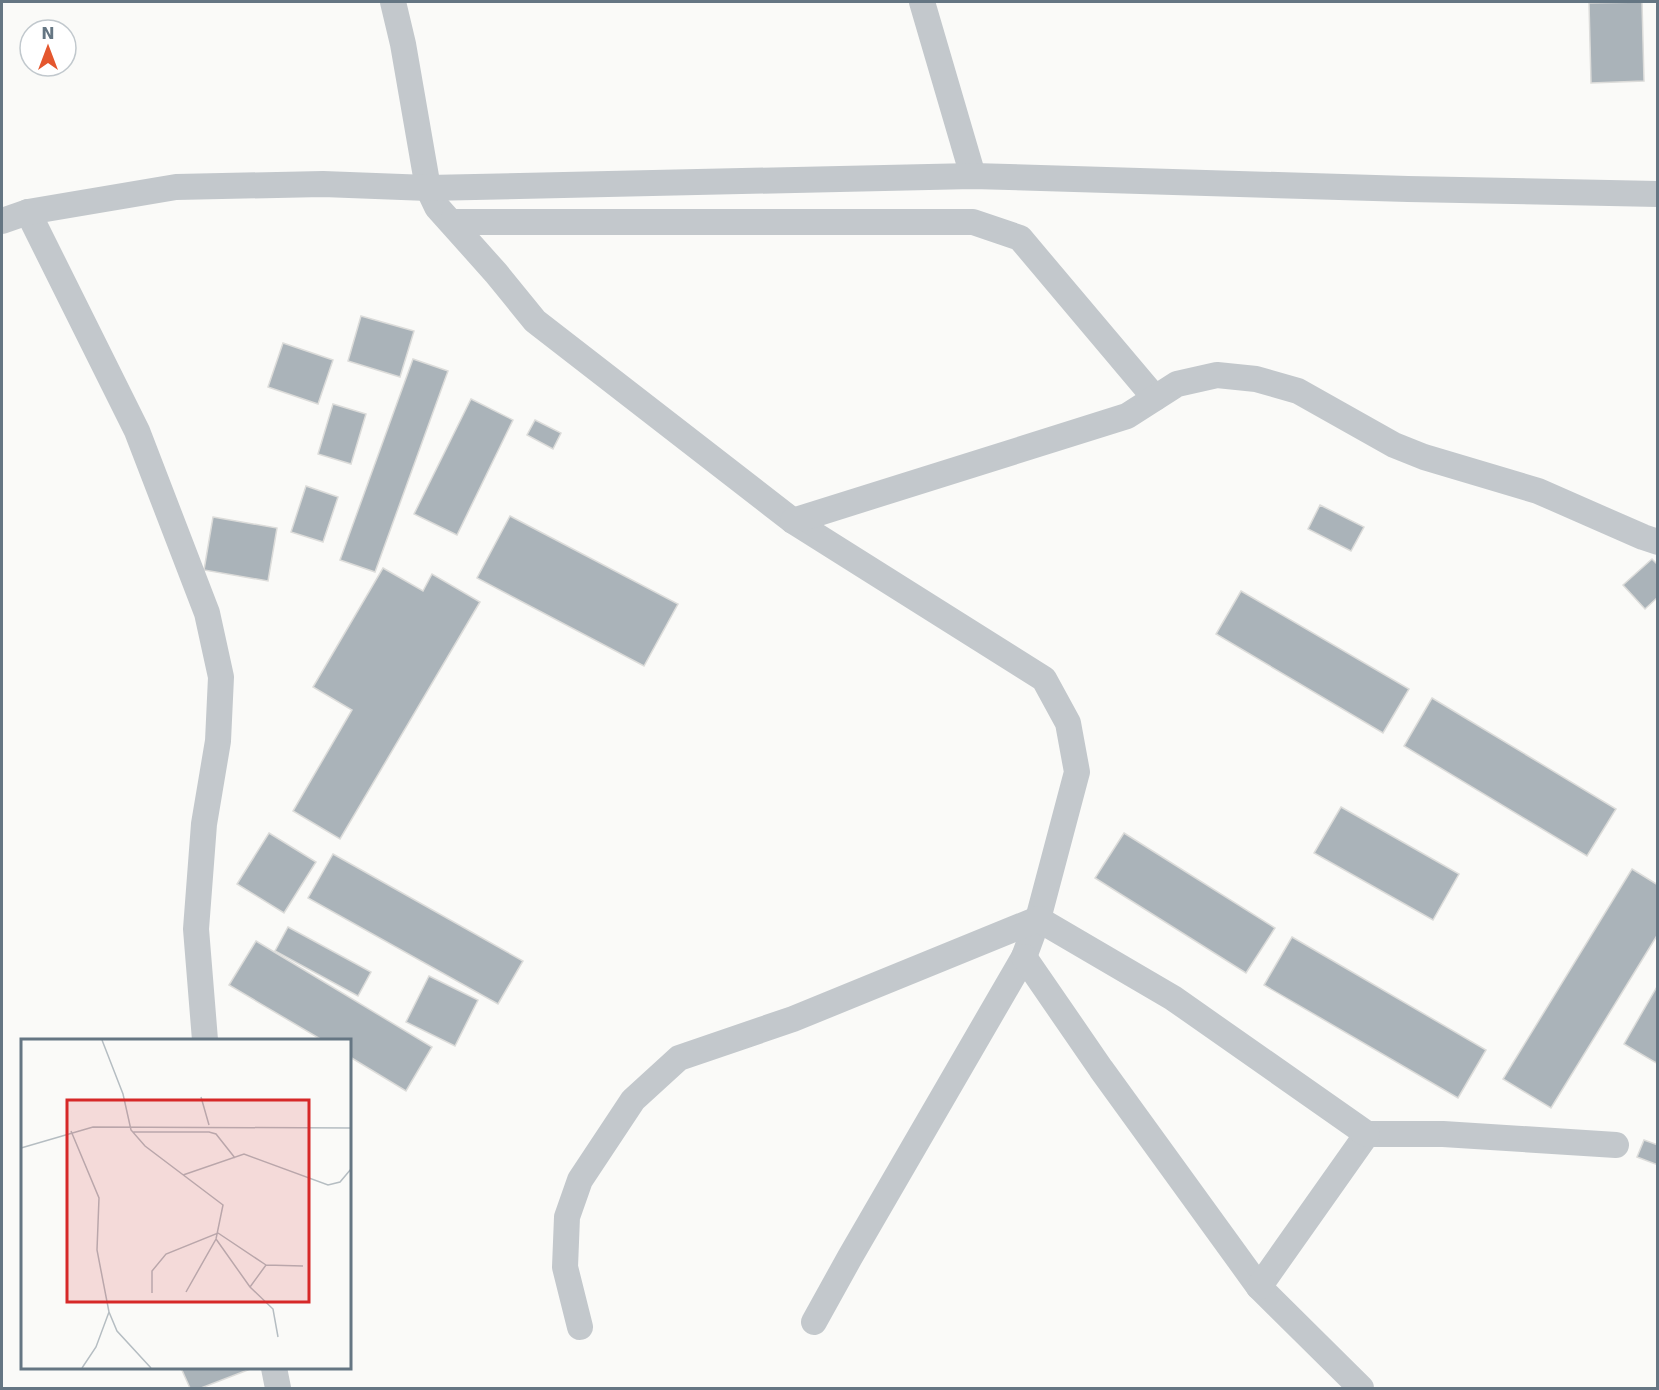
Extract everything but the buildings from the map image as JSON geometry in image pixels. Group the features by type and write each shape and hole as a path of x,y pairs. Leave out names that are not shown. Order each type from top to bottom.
{"street":[{"path":"393,2 403,44 428,188 437,207 535,321 793,521 1044,680 1068,723 1077,772 1038,920 1024,957 814,1322"},
{"path":"922,2 973,176"},
{"path":"2,220 28,212 176,187 323,184 428,188 973,176 1419,190 1658,194"},
{"path":"28,212 137,431 207,613 221,677 218,741 204,824 196,929 205,1039"},
{"path":"452,222 973,222 1020,238 1155,398"},
{"path":"793,521 1127,416 1177,384 1217,375 1256,379 1298,391 1394,445 1424,458 1538,491 1658,542"},
{"path":"1038,920 1173,998 1367,1134 1443,1134 1616,1146"},
{"path":"580,1327 565,1267 567,1217 580,1180 633,1100 679,1058 793,1019 1038,920"},
{"path":"1024,957 1101,1069 1258,1287 1361,1389"},
{"path":"1258,1287 1367,1134"},
{"path":"274,1369 278,1389"}]}
